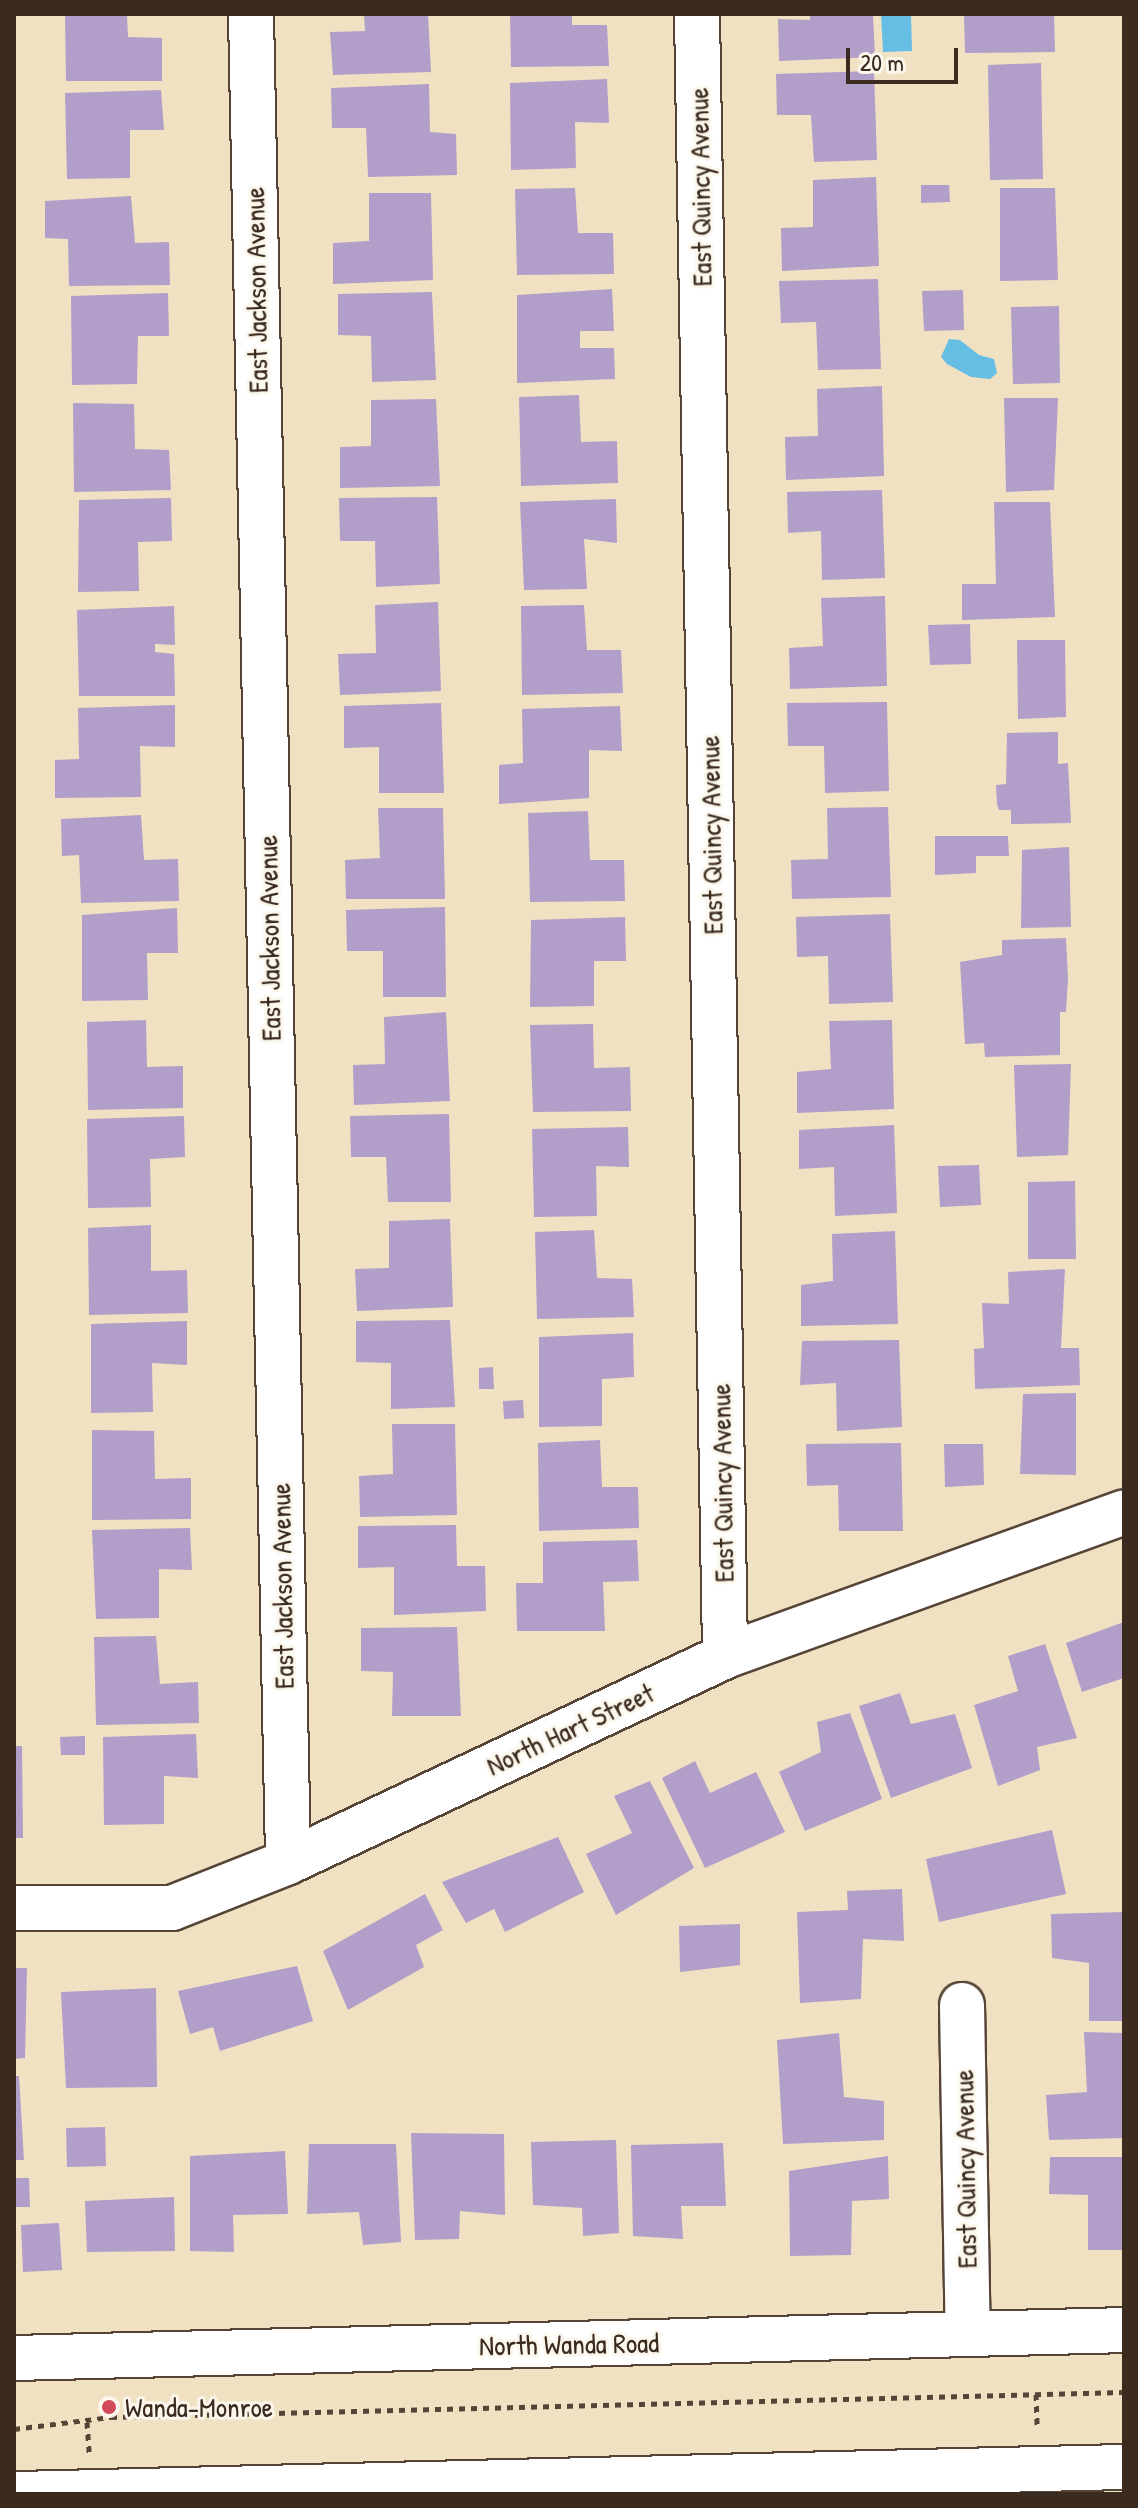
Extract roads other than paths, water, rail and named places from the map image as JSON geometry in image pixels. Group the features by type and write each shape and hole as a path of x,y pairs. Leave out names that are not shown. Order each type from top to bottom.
{"street":[{"name":"East Jackson Avenue","path":"251,14 288,1862"},
{"name":"East Quincy Avenue","path":"697,14 725,1656"},
{"name":"North Hart Street","path":"14,1908 172,1908 288,1862 725,1656 1124,1512"},
{"name":"East Quincy Avenue","path":"962,2005 968,2334"},
{"name":"North Wanda Road","path":"14,2358 1124,2330"},
{"path":"18,2494 898,2485 1124,2467"}],"water":[{"path":"881,14 911,14 912,51 883,52"},
{"path":"949,339 960,340 979,355 994,359 997,373 990,379 971,377 947,364 941,357"}],"place":[{"name":"Wanda-Monroe","path":"109,2407"}]}
